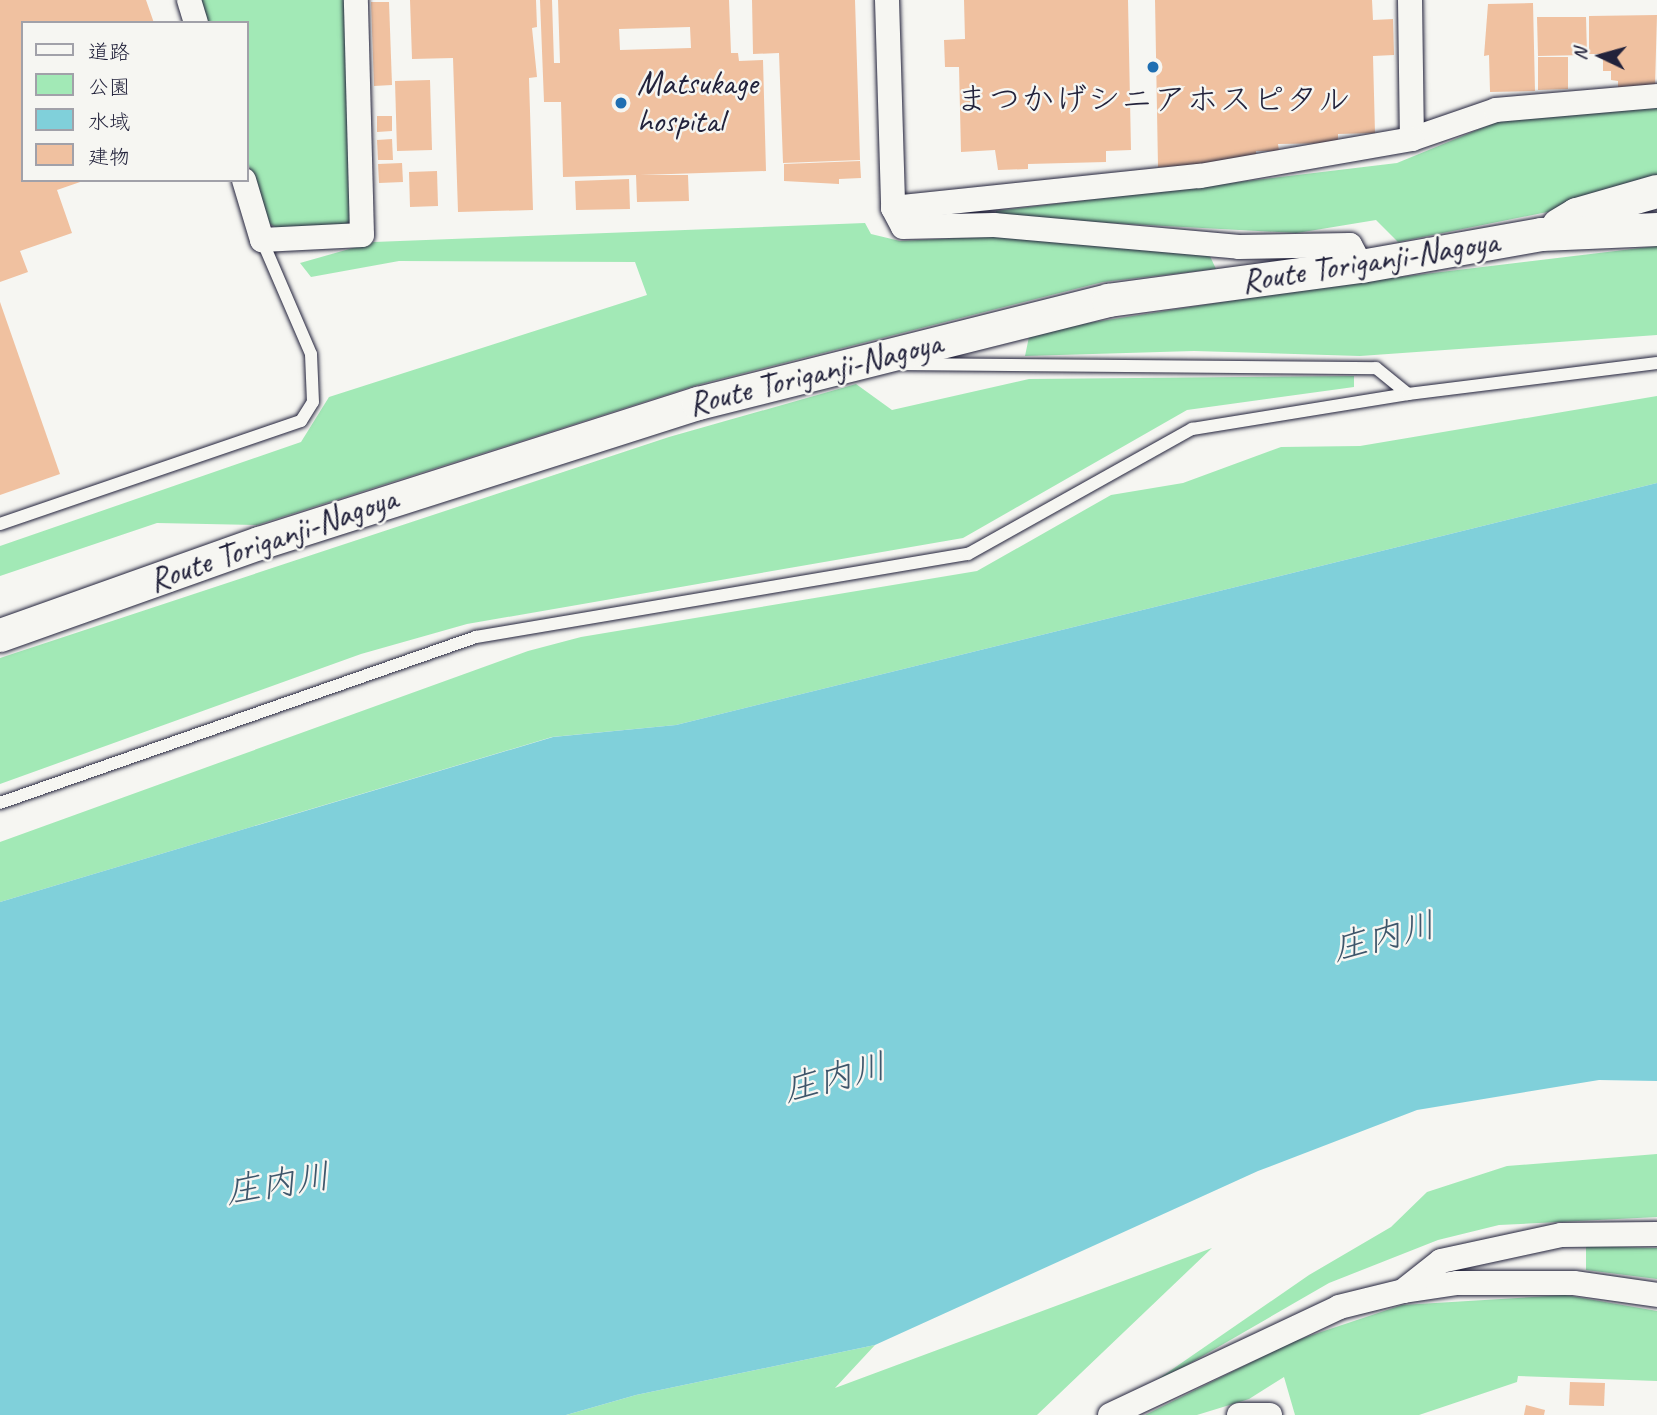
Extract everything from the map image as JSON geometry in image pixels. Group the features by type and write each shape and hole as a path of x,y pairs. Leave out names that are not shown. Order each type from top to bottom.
{"main road":[{"path":"1541,234 1576,215 1657,191"},
{"name":"Route Toriganji-Nagoya","path":"0,635 397,497 698,402 1108,300 1361,266 1541,234 1657,229"}],"street":[{"path":"189,0 195,21"},
{"path":"245,182 262,240 362,235 356,0"},
{"path":"887,0 893,208 903,227 994,225 1239,247 1350,245 1361,266"},
{"path":"1410,0 1412,139"},
{"path":"893,208 1200,176 1412,139 1496,110 1657,96"},
{"path":"1403,1291 1441,1261 1502,1244 1561,1235 1657,1234"},
{"path":"1110,1415 1339,1307 1403,1291 1457,1283 1574,1283 1657,1295"},
{"path":"1239,1415 1270,1415"}],"lane":[{"path":"0,524 301,421 313,402 311,354 262,240"},
{"path":"0,803 476,637 968,554 1192,429 1408,394 1657,363"},
{"path":"848,364 1376,368 1408,394"}],"green space":[{"path":"201,0 348,0 354,219 338,230 283,232 264,220 248,162 248,21 207,21"},
{"path":"1657,108 1657,181 1567,208 1398,242 1376,220 1297,233 996,217 996,211 1397,163 1504,119"},
{"path":"865,223 871,234 900,241 997,236 1209,254 1216,269 1103,282 697,385 257,525 157,523 0,576 0,546 301,442 329,397 647,295 635,262 399,261 311,277 300,263 374,242"},
{"path":"1657,246 1657,335 1360,356 1194,351 1025,356 1030,332 1325,286"},
{"path":"1354,376 1354,387 1187,410 963,538 467,624 361,654 0,784 0,658 669,437 856,384 892,410 1029,379"},
{"path":"1657,396 1657,483 676,725 552,737 0,902 0,842 528,651 581,637 977,571 1111,495 1183,483 1281,447 1360,446"},
{"path":"1657,1154 1657,1217 1499,1225 1438,1240 1329,1283 1135,1395 1309,1275 1391,1227 1427,1192 1507,1166"},
{"path":"1586,1246 1657,1248 1657,1279 1586,1270"},
{"path":"1212,1248 1037,1415 566,1415 636,1395 875,1345 835,1388"},
{"path":"1565,1295 1657,1311 1657,1381 1518,1376 1517,1382 1419,1415 1295,1415 1284,1377 1249,1399 1197,1415 1145,1415 1294,1341 1402,1305"}],"water":[{"name":"庄内川","path":"1657,483 1657,1081 1599,1080 1417,1110 1258,1171 875,1345 636,1395 566,1415 0,1415 0,902 553,737 676,725"}],"building":[{"path":"0,0 146,0 153,21 21,21 21,182 80,182 57,190 72,233 20,251 28,272 0,282"},
{"path":"410,0 536,0 537,27 532,28 537,77 529,78 533,210 458,212 453,58 412,59"},
{"path":"540,0 552,0 554,63 560,63 558,0 729,0 731,53 738,53 739,61 763,60 766,171 640,175 688,175 689,201 637,202 636,175 563,177 561,102 544,102","holes":["690,27 691,48 620,50 619,29"]},
{"path":"752,0 855,0 860,160 783,163 779,53 753,54"},
{"path":"964,0 1128,0 1131,150 1106,151 1106,162 1028,164 1028,169 998,170 995,150 961,152 959,67 945,67 944,40 965,39"},
{"path":"1155,0 1372,0 1373,20 1393,19 1394,55 1373,56 1375,133 1338,134 1338,143 1278,144 1279,151 1256,151 1256,158 1205,166 1158,167"},
{"path":"371,2 389,2 392,85 374,86"},
{"path":"1533,3 1535,91 1490,92 1489,55 1484,56 1488,4"},
{"path":"1657,15 1655,86 1618,87 1618,81 1611,80 1611,71 1603,71 1603,54 1589,54 1589,16"},
{"path":"1537,17 1586,17 1587,55 1538,56"},
{"path":"1538,57 1568,57 1568,89 1538,90"},
{"path":"430,80 432,150 397,151 395,81"},
{"path":"377,116 392,116 392,131 377,132"},
{"path":"392,139 393,160 378,160 377,140"},
{"path":"860,161 861,178 839,179 839,184 784,181 784,164"},
{"path":"402,163 403,182 379,183 378,164"},
{"path":"437,171 438,206 410,207 409,172"},
{"path":"629,179 630,209 576,210 575,181"},
{"path":"0,302 60,474 0,495"},
{"path":"1570,1382 1605,1383 1604,1406 1569,1405"},
{"path":"1526,1405 1545,1410 1544,1415 1524,1415"}],"place":[{"name":"まつかげシニアホスピタル","path":"1153,67"},
{"name":"Matsukage hospital","path":"621,103"}]}
